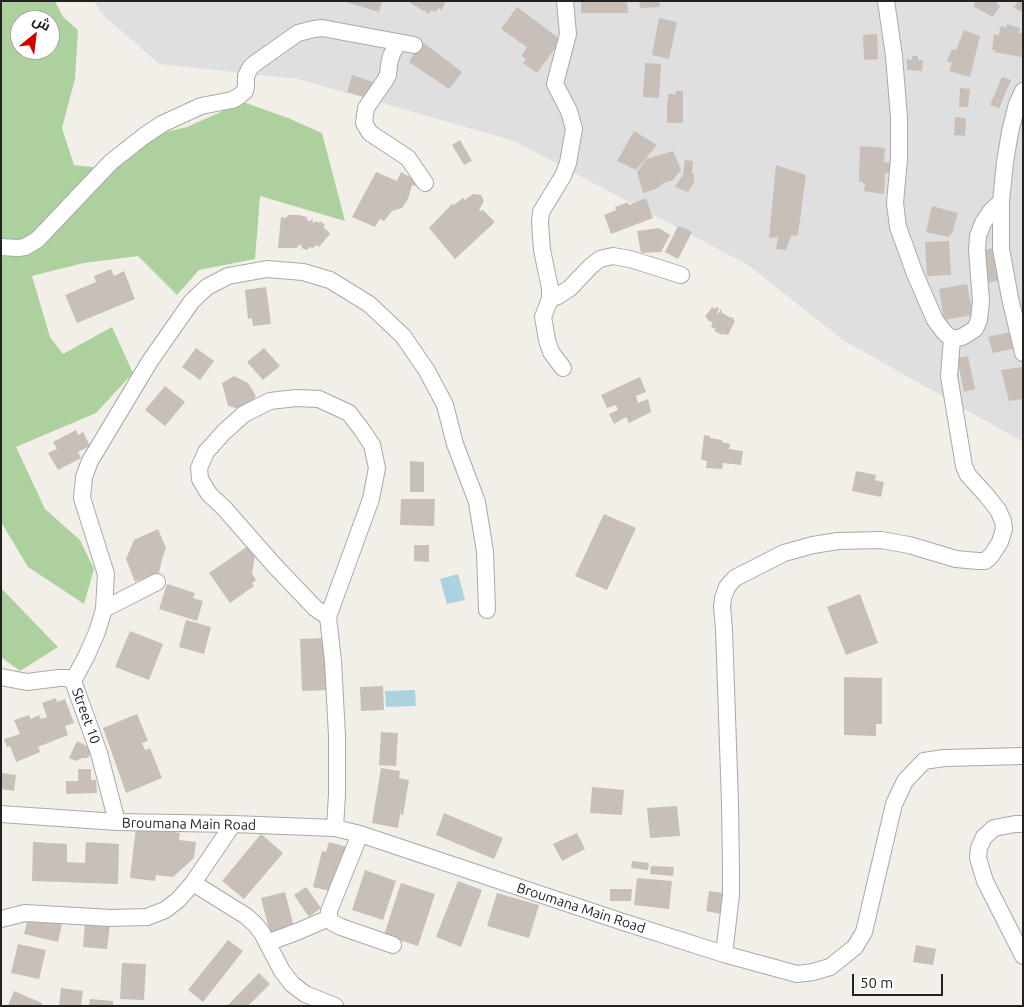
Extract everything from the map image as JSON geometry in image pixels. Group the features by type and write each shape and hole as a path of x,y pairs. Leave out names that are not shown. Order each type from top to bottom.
{"street":[{"path":"563,368 551,352 547,340 544,318 550,299 550,288 542,250 540,222 541,212 563,176 568,163 574,128 569,111 555,84 568,34 565,1"},
{"path":"886,1 894,56 899,118 899,159 895,203 898,227 915,274 935,320 944,332 952,338 962,337 975,329 979,320 981,301 976,250 978,236 983,223 991,211 1001,202"},
{"path":"1,247 25,247 37,240 106,167 127,148 175,118 201,106 238,97 245,91 246,76 254,64 298,33 314,29 322,28 406,43 391,56 388,75 366,108 364,123 370,133 408,158 425,183"},
{"path":"1023,91 1017,104 1016,131 1005,162 1001,202 1001,249 1023,353"},
{"path":"550,299 570,288 600,258 613,256 630,259 681,275"},
{"path":"73,681 98,632 104,609 106,574 82,498 84,477 90,461 150,361 192,301 207,287 228,276 267,269 303,272 330,280 369,304 403,336 427,370 445,406 455,444 477,502 485,552 486,610"},
{"path":"724,954 732,869 722,607 725,592 735,578 784,553 813,545 838,541 881,540 971,561 985,561 991,556 1000,542 1004,529 1003,521 998,510 968,475 964,466 949,376 952,338"},
{"path":"328,617 315,608 274,565 224,508 209,494 200,479 199,468 206,452 244,414 270,401 296,398 318,399 349,413 372,445 377,468 371,499 328,617 334,661 337,736 337,794 334,828"},
{"path":"104,609 157,582"},
{"name":"Street 10","path":"1,676 27,682 59,678 67,678 73,681 99,753 117,822"},
{"name":"Broumana Main Road","path":"1,814 117,822 334,828 360,834 724,954 797,974 830,968 855,947 864,932 894,804 905,781 924,761 944,758 1023,756"},
{"path":"1,919 25,913 111,918 147,917 165,910 178,900 193,883 232,824"},
{"path":"1023,824 994,828 984,837 979,848 978,858 985,881 1023,956"},
{"path":"360,834 329,911 329,918 341,928 393,945"},
{"path":"193,883 246,916 255,924 262,933 282,971 292,984 305,994 335,1006"},
{"path":"267,943 329,918"}],"shaded area":[{"path":"94,1 1023,1 1023,442 843,340 748,265 514,141 298,79 159,64 102,14"}],"green space":[{"path":"1,1 55,1 60,10 10,10 10,60 60,60 60,11 63,17 78,30 75,79 62,128 74,165 116,170 128,141 187,127 243,102 288,118 322,133 345,221 260,196 255,259 199,270 177,295 138,256 84,263 32,276 50,337 63,354 112,327 133,373 96,413 16,447 45,509 80,540 94,569 84,604 28,567 1,522"},
{"path":"1,588 58,647 20,671 1,657"}],"water":[{"path":"458,574 465,600 447,604 440,579"},
{"path":"415,690 416,706 386,707 385,691"}],"building":[{"path":"343,1 382,1 379,12"},
{"path":"407,1 442,1 445,3 442,10 438,8 436,12 431,10 429,14"},
{"path":"581,1 627,1 628,13 581,13"},
{"path":"639,1 659,1 660,7 640,8"},
{"path":"976,1 997,1 1000,6 993,17 973,6"},
{"path":"1018,1 1023,1 1023,12 1014,8"},
{"path":"517,7 561,40 537,73 523,63 526,59 521,56 527,47 501,29"},
{"path":"659,18 677,22 669,59 652,55"},
{"path":"1007,24 1020,28 1019,33 1023,34 1021,57 992,50 994,34 999,35 1000,28 1002,26 1007,28"},
{"path":"964,30 980,36 970,77 949,71 952,63 947,61 952,49 956,50"},
{"path":"877,34 878,59 864,60 863,35"},
{"path":"421,41 462,72 449,89 409,62"},
{"path":"912,56 918,56 918,60 923,60 922,71 907,70 907,59 912,60"},
{"path":"645,63 661,64 659,98 643,97"},
{"path":"352,75 373,82 367,98 347,92"},
{"path":"1002,77 1011,80 999,108 990,105"},
{"path":"960,88 970,89 968,107 959,107"},
{"path":"676,91 683,91 683,123 667,123 668,94 676,94"},
{"path":"955,117 966,118 965,136 954,135"},
{"path":"634,131 657,145 636,170 617,161"},
{"path":"460,140 472,161 464,165 452,145"},
{"path":"860,146 885,148 884,162 891,163 891,172 885,174 884,194 864,191 865,184 859,181"},
{"path":"673,151 681,170 673,180 643,193 637,172 646,159"},
{"path":"685,160 693,161 692,174 694,174 695,180 688,192 675,187 683,175"},
{"path":"776,165 806,175 798,235 791,236 786,250 776,249 778,237 769,238"},
{"path":"376,172 397,181 401,172 417,181 415,186 412,185 408,199 402,208 392,211 384,221 380,219 375,227 352,217"},
{"path":"473,194 481,195 484,201 479,210 483,210 495,222 455,259 429,228 452,204 454,205 463,198 465,200"},
{"path":"646,198 653,218 611,234 604,215 616,210 615,207 628,202 629,205"},
{"path":"932,206 958,213 953,231 949,237 926,232"},
{"path":"288,215 307,217 307,220 310,221 312,219 314,223 316,221 319,223 320,221 325,225 323,228 330,234 319,247 316,245 307,250 301,248 300,244 297,248 278,248 281,217 286,218"},
{"path":"678,226 692,232 678,259 665,252"},
{"path":"659,228 670,235 661,252 641,253 637,231"},
{"path":"949,241 951,275 927,276 925,242"},
{"path":"997,247 1004,279 988,283 980,251"},
{"path":"111,269 114,276 124,271 135,299 77,323 65,295 96,282 94,276"},
{"path":"967,284 973,315 944,320 939,289"},
{"path":"266,287 271,324 253,326 252,318 248,319 245,290"},
{"path":"712,307 715,309 719,308 718,314 721,309 721,312 734,318 735,321 728,335 724,334 725,331 723,335 714,331 716,329 711,327 712,322 705,317"},
{"path":"1010,332 1016,348 993,353 988,337"},
{"path":"196,348 214,361 200,380 182,367"},
{"path":"264,348 280,366 263,380 247,362"},
{"path":"968,356 975,389 964,392 957,358"},
{"path":"1022,367 1023,399 1009,401 1001,370"},
{"path":"234,376 248,383 256,396 245,410 228,406 222,383"},
{"path":"640,377 646,392 636,396 638,403 648,399 651,412 629,423 626,417 614,424 609,414 618,410 616,405 607,408 601,395"},
{"path":"165,386 185,402 165,426 145,410"},
{"path":"76,430 78,435 83,432 90,446 78,452 81,458 58,470 48,453 57,449 53,442"},
{"path":"704,435 730,444 729,449 743,451 741,465 723,463 722,469 706,468 707,461 701,460"},
{"path":"410,461 424,462 424,492 410,492"},
{"path":"856,471 876,475 875,480 884,482 881,497 852,491"},
{"path":"401,499 435,499 434,526 400,525"},
{"path":"604,514 636,528 607,590 575,576"},
{"path":"158,529 166,548 159,573 135,582 126,559 134,540"},
{"path":"414,545 429,545 429,562 414,561"},
{"path":"248,546 255,556 252,573 256,580 252,583 254,586 230,603 209,573"},
{"path":"167,584 195,593 193,598 203,601 197,621 159,609"},
{"path":"860,594 878,643 846,655 827,607"},
{"path":"186,620 211,627 204,654 179,647"},
{"path":"130,631 163,644 149,680 115,667"},
{"path":"326,638 329,690 302,691 300,639"},
{"path":"844,677 882,678 882,724 876,724 876,736 844,735"},
{"path":"383,686 384,710 361,711 360,687"},
{"path":"56,698 57,702 65,699 74,723 65,726 68,735 38,747 40,752 16,762 10,746 7,747 4,739 20,734 14,720 29,715 31,719 39,715 41,719 47,717 42,703"},
{"path":"137,714 148,741 142,743 145,750 150,748 162,778 126,793 103,728"},
{"path":"381,732 398,733 396,766 379,765"},
{"path":"77,741 93,749 88,758 76,761 69,758"},
{"path":"381,768 400,771 399,778 409,780 403,815 401,815 401,809 398,828 372,823"},
{"path":"78,769 91,769 91,780 96,780 97,793 66,794 66,781 78,781"},
{"path":"1,773 16,775 14,791 1,789"},
{"path":"592,787 624,790 622,815 590,813"},
{"path":"677,806 680,836 650,838 647,808"},
{"path":"444,813 503,838 494,859 436,835"},
{"path":"136,827 180,833 179,840 196,842 194,858 173,877 156,875 155,881 130,878"},
{"path":"577,833 585,849 562,861 553,844"},
{"path":"261,834 283,853 244,899 222,881"},
{"path":"33,842 67,844 67,862 85,863 86,842 119,844 118,884 32,881"},
{"path":"329,842 347,847 329,891 313,887 322,851 326,852"},
{"path":"632,861 649,863 648,870 631,868"},
{"path":"651,866 674,867 673,876 650,874"},
{"path":"365,870 396,881 383,920 352,910"},
{"path":"637,878 672,881 669,909 634,905"},
{"path":"458,881 482,890 461,947 436,937"},
{"path":"401,883 435,894 418,946 384,935"},
{"path":"306,887 321,908 309,917 294,895"},
{"path":"610,889 632,889 631,901 610,901"},
{"path":"709,891 724,893 721,914 706,911"},
{"path":"285,892 294,927 270,933 261,898"},
{"path":"497,893 539,905 529,938 487,926"},
{"path":"28,917 63,920 58,942 24,934"},
{"path":"85,922 110,924 107,949 83,947"},
{"path":"228,940 243,951 203,1002 188,990"},
{"path":"18,944 46,950 39,979 11,973"},
{"path":"916,945 936,949 933,965 913,962"},
{"path":"122,963 146,964 144,1000 120,999"},
{"path":"259,973 270,984 248,1006 227,1006"},
{"path":"61,988 83,991 81,1006 59,1006"},
{"path":"14,991 42,1003 41,1006 8,1006"},
{"path":"90,999 113,1001 113,1006 89,1006"}]}
